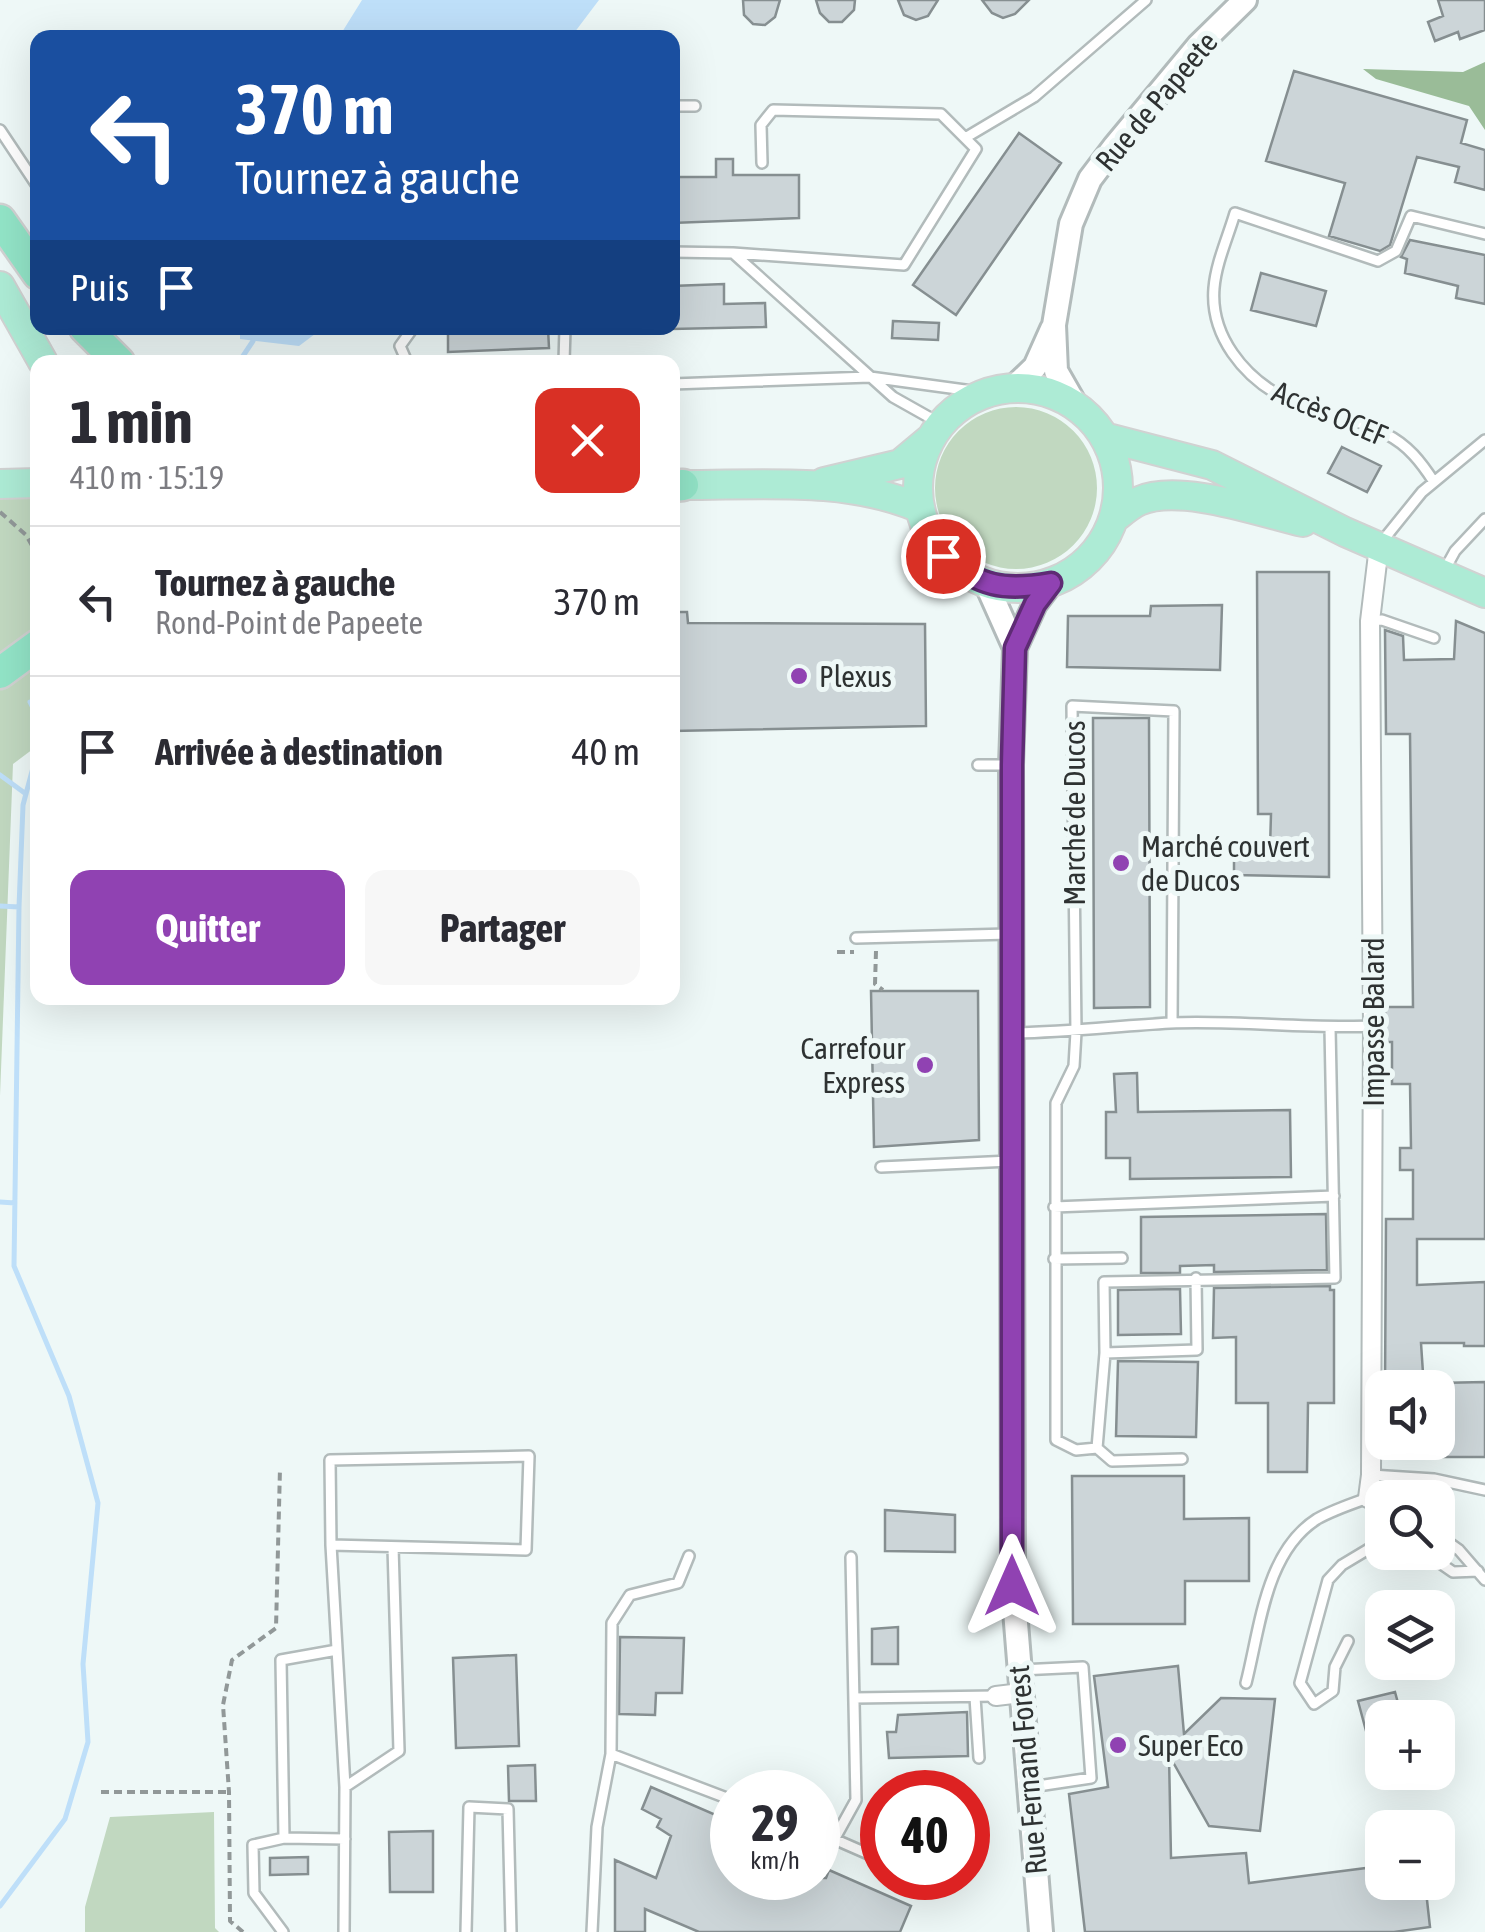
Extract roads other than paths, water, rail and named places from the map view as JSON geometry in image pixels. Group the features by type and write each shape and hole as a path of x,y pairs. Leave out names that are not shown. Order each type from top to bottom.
{"highway":[{"path":"0,220 30,263"},
{"path":"93,335 113,355"},
{"path":"0,673 30,651"}],"main road":[{"path":"0,286 39,355"},
{"path":"814,484 900,464 969,400 1000,390 1046,392 1076,406 1104,437 1115,463 1118,491 1113,519 1099,546 1078,568 1051,583 1018,588 986,584 963,572 943,556 928,534 920,508 922,460 936,431"},
{"path":"1104,437 1212,465 1345,532 1485,593"},
{"path":"0,484 30,482"},
{"path":"680,485 814,484 898,499 920,508"},
{"path":"1113,519 1139,501 1156,496 1185,496 1345,532"}],"street":[{"name":"Rue de Papeete","path":"1076,406 1056,371 1054,326 1071,224 1090,179 1199,45 1245,0"},
{"name":"Rue de Papeete","path":"1000,390 1034,367 1054,326"},
{"name":"Impasse Balard","path":"1373,1480 1370,621 1379,546"},
{"name":"Rue Fernand Forest","path":"1041,1932 1012,1586 1012,765 1015,648 1035,604 1051,583"},
{"name":"Rue Fernand Forest","path":"986,584 1015,648"},
{"path":"996,1696 1019,1682"}],"lane":[{"path":"965,138 1034,97 1146,0"},
{"path":"680,106 695,106"},
{"path":"680,252 904,265 976,150 941,114 773,110 761,126 762,163"},
{"path":"0,130 30,175"},
{"name":"Accès OCEF","path":"1434,482 1416,455 1386,434 1286,400 1258,381 1232,356 1218,327 1214,288 1235,213 1378,260 1396,250 1411,216 1485,234"},
{"path":"732,253 936,431"},
{"path":"680,384 870,377 1000,390"},
{"path":"1379,546 1422,492 1485,440"},
{"path":"1442,574 1485,518"},
{"path":"1370,621 1382,620 1434,638"},
{"name":"Marché de Ducos","path":"1172,1023 1174,711 1072,706 1076,1032 1074,1066 1056,1103 1056,1440 1076,1450 1097,1448 1112,1461 1182,1458"},
{"path":"978,765 1012,765"},
{"path":"856,938 1012,934"},
{"path":"1012,1033 1172,1023 1373,1026"},
{"path":"1097,1448 1105,1353 1104,1282 1335,1278 1330,1028"},
{"path":"881,1167 1012,1161"},
{"path":"1054,1207 1334,1196"},
{"path":"1054,1259 1122,1258"},
{"path":"1105,1353 1196,1350 1196,1278"},
{"path":"331,1545 526,1550 529,1456 330,1460 331,1545 346,1787 344,1932"},
{"path":"1372,1474 1434,1478 1485,1490"},
{"path":"1246,1683 1272,1576 1290,1546 1314,1520 1365,1504"},
{"path":"1455,1547 1485,1580"},
{"path":"346,1787 399,1750 393,1548"},
{"path":"1348,1641 1336,1667 1333,1691 1314,1704 1300,1684 1328,1580 1342,1565 1365,1551"},
{"path":"592,1932 597,1828 611,1754 612,1623 630,1596 678,1583 689,1556"},
{"path":"840,1829 856,1800 851,1556"},
{"path":"1450,1570 1478,1571"},
{"path":"284,1838 281,1660 337,1650"},
{"path":"1019,1682 1083,1667 1091,1778 1028,1788"},
{"path":"854,1698 996,1696"},
{"path":"975,1697 979,1758"},
{"path":"611,1754 710,1792"},
{"path":"466,1932 469,1807 508,1809 512,1932"},
{"path":"283,1932 254,1893 253,1845 284,1838 345,1839"}],"water":[{"path":"362,0 599,0 576,30 343,30"},
{"path":"240,335 314,335 299,346 240,339"}],"waterway":[{"path":"244,355 253,341"},
{"path":"0,775 26,794"},
{"path":"0,1906 65,1819 88,1742 83,1664 98,1503 69,1396 14,1266 19,907 23,805 30,779"},
{"path":"0,906 19,907"},
{"path":"0,1202 15,1203"}],"place":[{"name":"Plexus","path":"799,676"},
{"name":"Marché couvert de Ducos","path":"1121,863"},
{"name":"Carrefour Express","path":"925,1065"},
{"name":"Super Eco","path":"1118,1745"}]}
